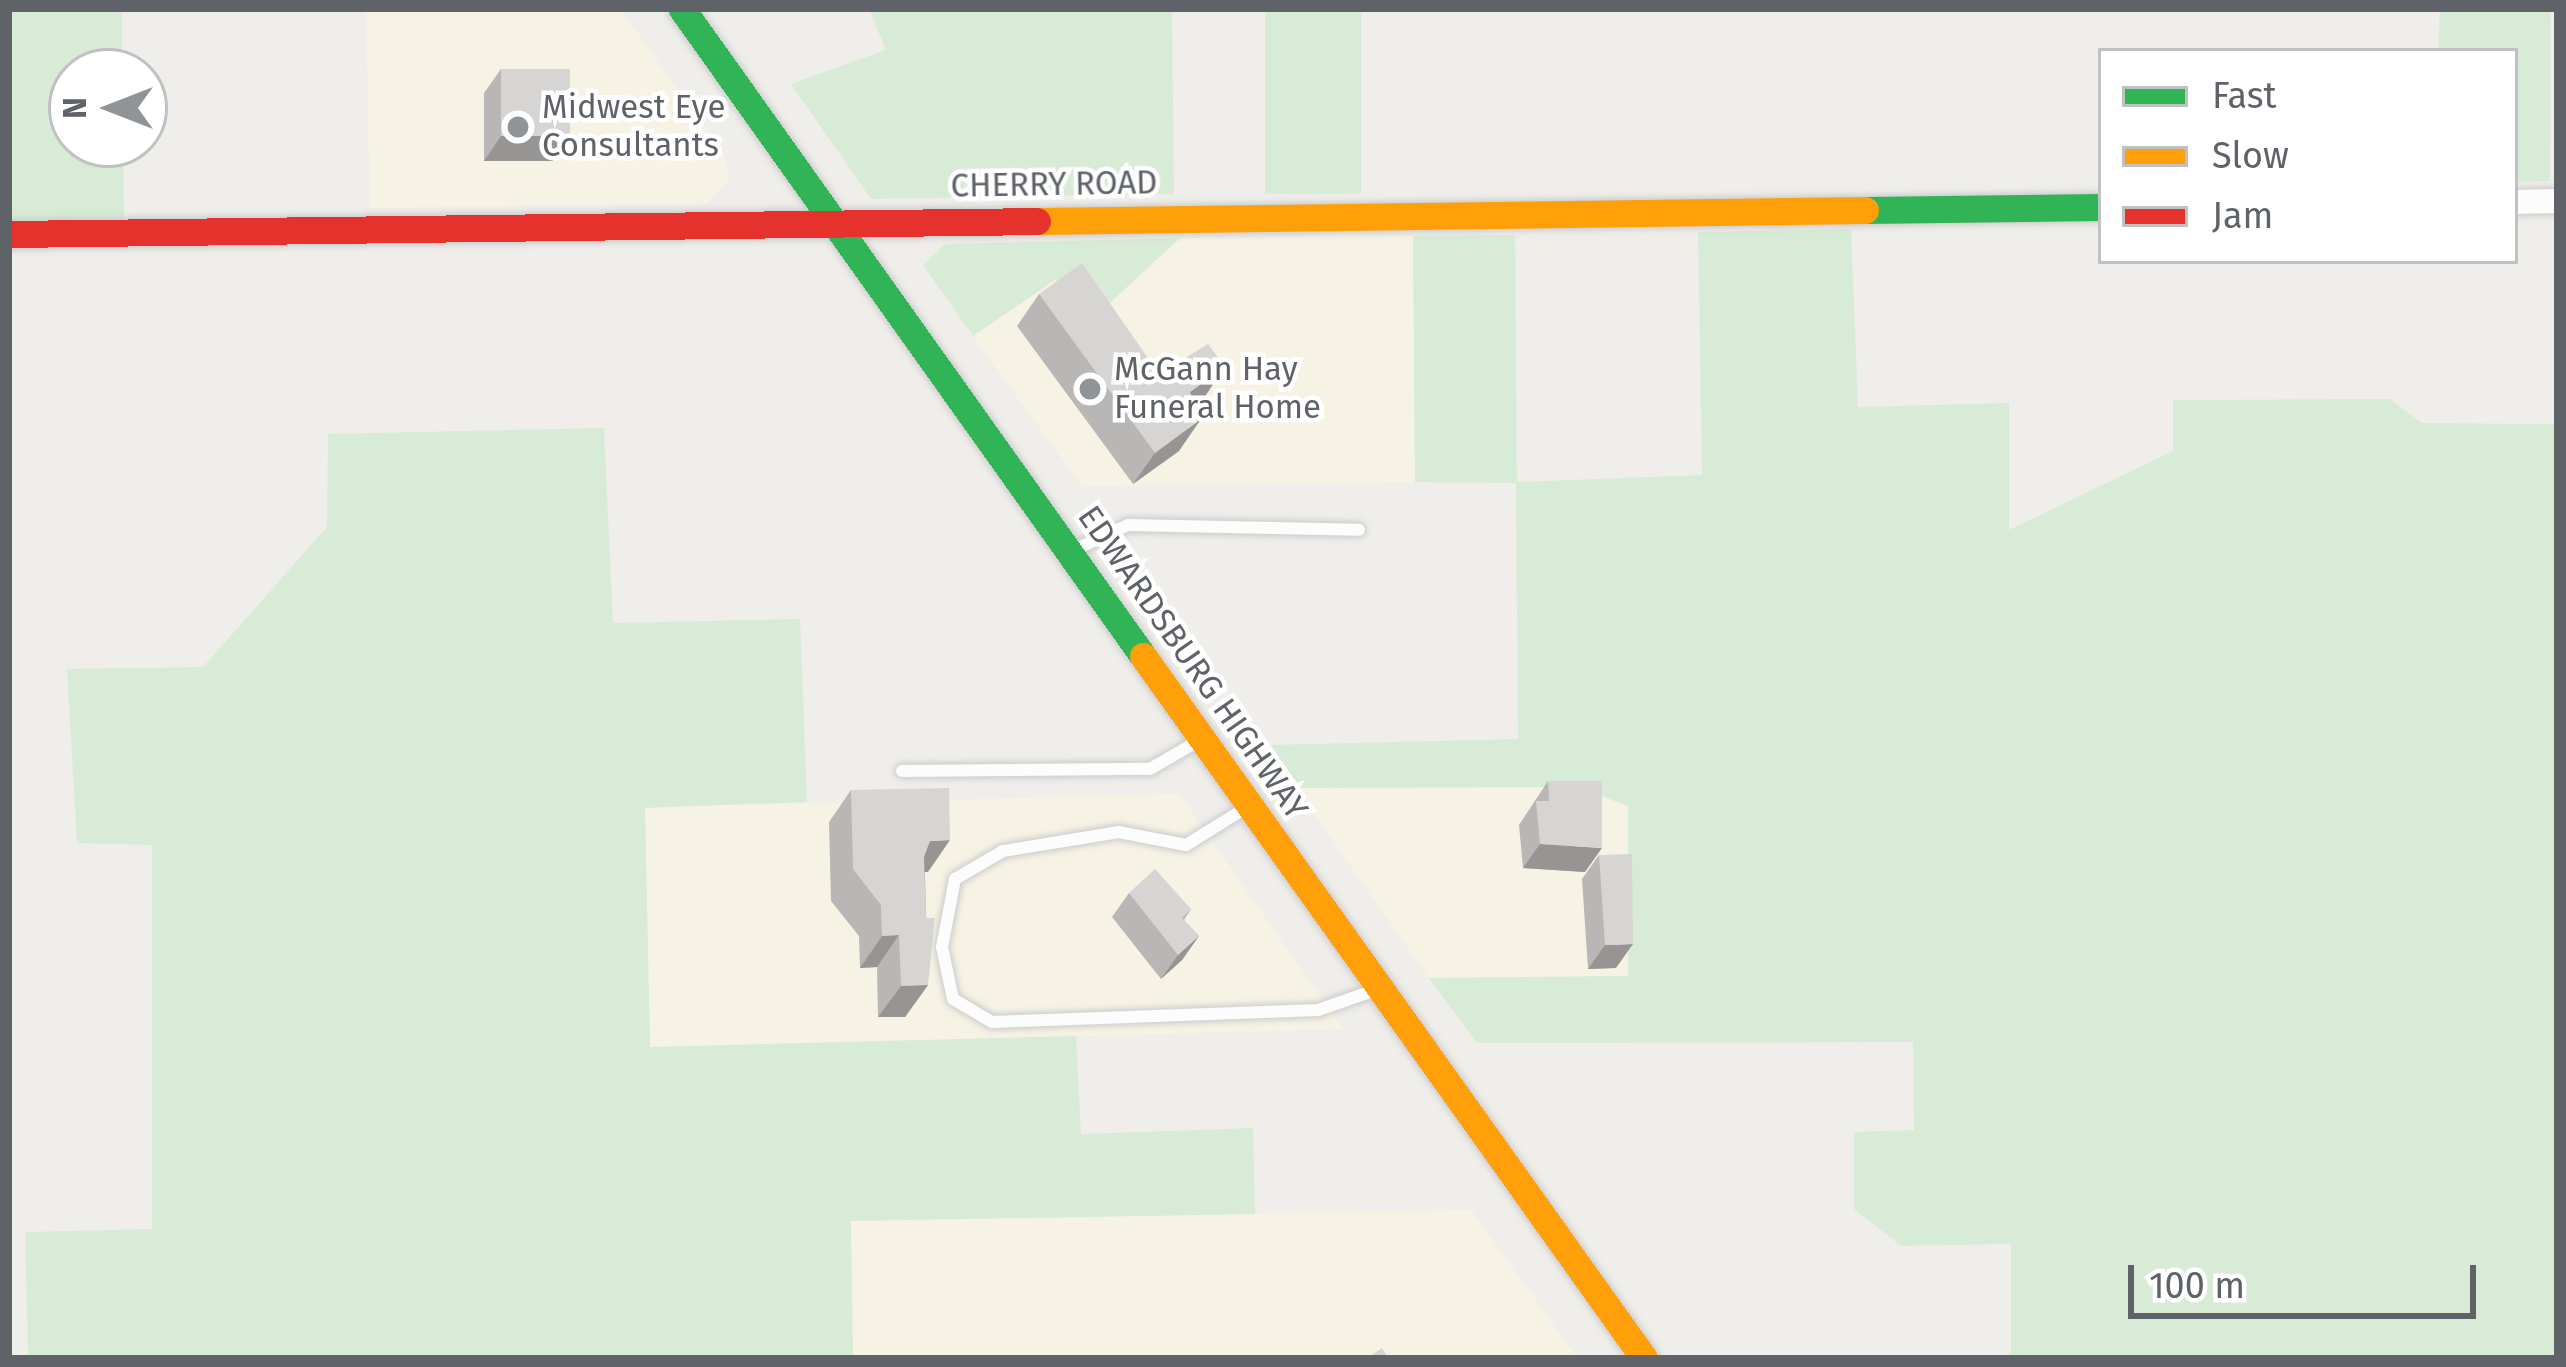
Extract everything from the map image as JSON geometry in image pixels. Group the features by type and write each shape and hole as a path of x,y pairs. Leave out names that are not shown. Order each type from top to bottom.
{"street":[{"name":"EDWARDSBURG HIGHWAY","path":"682,9 1644,1358"},
{"path":"2518,202 2557,202"},
{"name":"CHERRY ROAD","path":"9,234 2098,207"}],"lane":[{"path":"1070,554 1128,525 1359,530"},
{"path":"902,771 1150,769 1202,739"},
{"path":"1250,806 1186,845 1119,832 1003,851 955,879 942,947 953,999 992,1022 1318,1010 1380,988"}],"shaded area":[{"path":"366,9 620,9 723,153 729,180 705,204 370,208"},
{"path":"1413,236 1415,482 1082,486 973,336 1055,279 1097,314 1180,238"},
{"path":"1578,787 1628,806 1629,976 1429,978 1296,788"},
{"path":"1179,794 1343,1029 650,1048 645,807"},
{"path":"1471,1210 1577,1358 853,1358 850,1221"}],"green space":[{"path":"9,9 122,9 122,48 48,48 48,168 123,168 124,219 9,220"},
{"path":"869,9 1172,9 1174,194 871,199 791,84 886,50"},
{"path":"1265,9 1361,9 1361,194 1265,194"},
{"path":"2440,9 2551,9 2550,181 2518,182 2518,48 2438,48"},
{"path":"1851,229 1858,407 2009,403 2009,530 2173,451 2173,400 2390,399 2422,423 2557,424 2557,1358 2011,1358 2011,1244 1901,1246 1854,1209 1854,1132 1914,1130 1913,1042 1477,1043 1429,978 1628,976 1628,806 1578,787 1296,788 1268,745 1518,739 1516,483 1415,482 1413,236 1515,235 1517,482 1702,475 1698,232"},
{"path":"1180,238 1097,315 1055,280 973,336 923,265 945,244"},
{"path":"604,428 613,623 800,619 807,802 645,808 650,1047 1076,1036 1081,1134 1253,1128 1255,1214 851,1221 853,1358 28,1358 25,1232 152,1229 152,845 77,843 67,669 203,667 327,527 328,434"}],"building":[{"path":"501,69 570,69 570,136 501,136"},
{"path":"1082,263 1159,374 1208,344 1225,367 1190,392 1201,419 1155,453 1039,294"},
{"path":"1548,781 1602,781 1602,848 1540,844 1536,801 1549,801"},
{"path":"949,788 950,840 930,841 924,857 926,918 935,918 928,985 901,986 899,935 882,936 881,905 853,869 851,790"},
{"path":"1632,854 1633,944 1605,945 1599,855"},
{"path":"1155,869 1191,909 1182,918 1199,936 1178,955 1129,893"},
{"path":"1382,1348 1388,1358 1367,1358"}],"traffic: fast":[{"path":"682,9 1143,656"},
{"path":"1865,210 2098,207"}],"traffic: slow":[{"path":"1037,221 1865,210"},
{"path":"1143,656 1644,1358"}],"traffic: jam":[{"path":"9,234 1037,221"}],"place":[{"name":"Midwest Eye Consultants","path":"518,127"},
{"name":"McGann Hay Funeral Home","path":"1090,389"}]}
